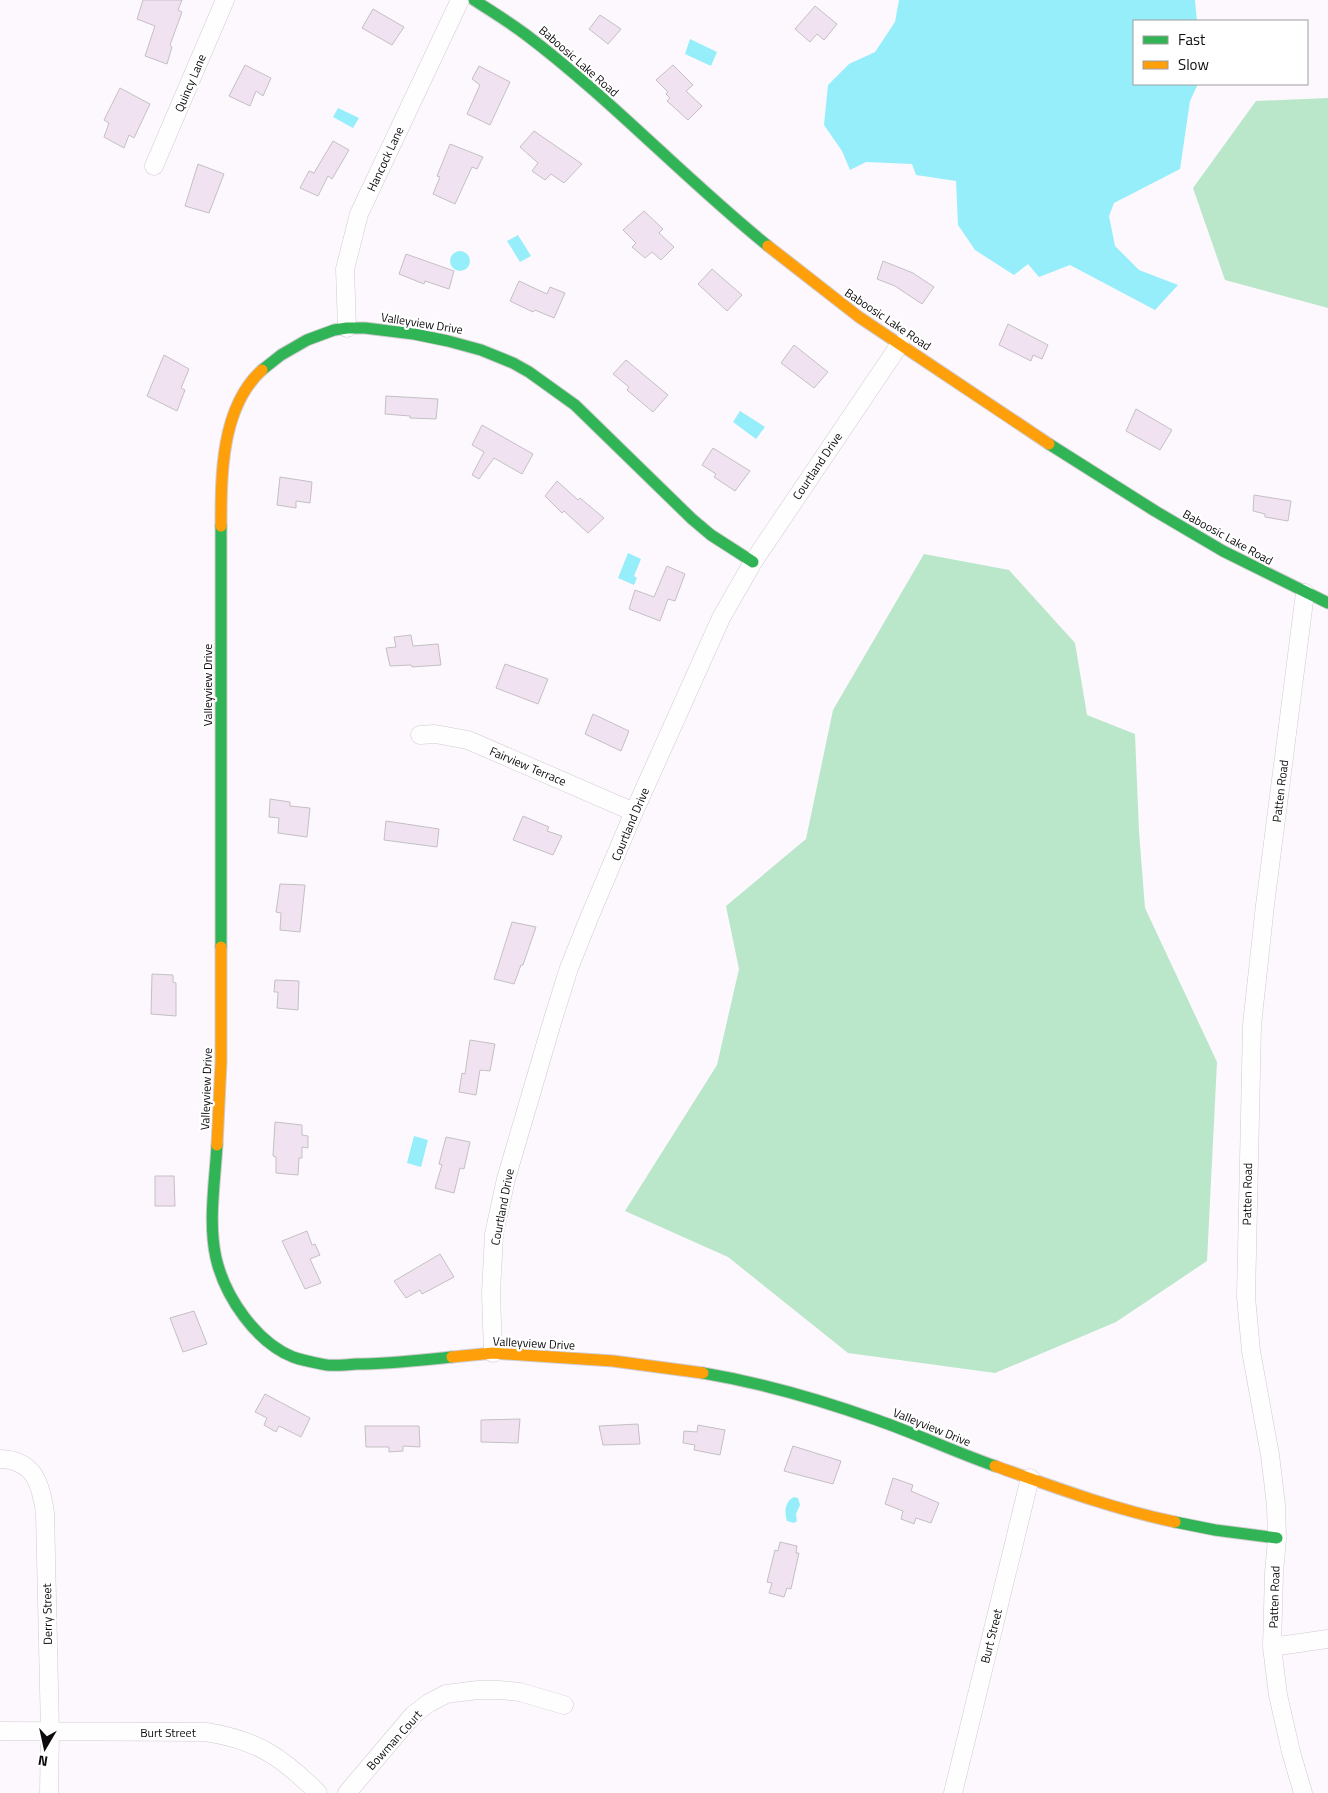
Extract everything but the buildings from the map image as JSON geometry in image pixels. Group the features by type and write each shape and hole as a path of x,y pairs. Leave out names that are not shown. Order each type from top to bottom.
{"street":[{"name":"Quincy Lane","path":"154,166 225,0"},
{"name":"Hancock Lane","path":"347,328 345,270 359,214 460,0"},
{"name":"Baboosic Lake Road","path":"474,0 524,33 570,70 653,147 757,238 818,286 900,344 1007,416 1155,511 1223,551 1328,604"},
{"name":"Valleyview Drive","path":"753,562 710,535 575,405 529,372 496,355 467,344 416,334 347,328 316,336 290,350 265,366 250,383 238,403 227,439 220,480 221,1062 220,1120 212,1219 213,1238 222,1276 239,1310 249,1325 263,1337 294,1356 310,1362 328,1365 384,1364 493,1353 613,1361 720,1376 773,1388 877,1420 978,1460 1141,1515 1215,1530 1277,1538"},
{"name":"Courtland Drive","path":"493,1353 491,1293 494,1234 506,1179 569,968 634,812 721,618 753,562 900,344"},
{"name":"Patten Road","path":"1303,1793 1290,1752 1278,1695 1272,1647 1277,1538 1276,1505 1270,1455 1251,1351 1246,1297 1252,1025 1265,905 1305,593"},
{"name":"Fairview Terrace","path":"420,736 435,734 468,740 634,812"},
{"name":"Derry Street","path":"0,1459 18,1462 29,1469 41,1489 45,1513 50,1793"},
{"name":"Burt Street","path":"953,1793 1030,1478"},
{"path":"1272,1647 1328,1639"},
{"name":"Bowman Court","path":"347,1793 413,1715 446,1694 478,1690 500,1690 520,1692 564,1705"},
{"name":"Burt Street","path":"0,1731 206,1732 230,1736 250,1742 275,1757 296,1771 318,1793"}],"green space":[{"path":"1328,98 1328,308 1225,280 1193,188 1256,101"},
{"path":"924,554 1009,570 1075,643 1087,715 1135,734 1139,832 1145,908 1217,1062 1207,1261 1116,1322 995,1373 848,1353 728,1257 625,1211 717,1065 739,969 726,906 806,839 833,710"}],"water":[{"path":"899,0 1195,0 1197,20 1133,20 1133,85 1198,85 1190,101 1180,169 1114,203 1109,216 1115,246 1139,270 1178,285 1155,310 1070,265 1039,277 1028,264 1014,275 975,250 958,225 956,181 916,175 912,164 866,162 850,170 842,151 824,125 828,85 849,64 875,52 895,22"},
{"path":"690,39 717,52 711,66 685,54"},
{"path":"338,108 359,118 353,128 333,117"},
{"path":"518,235 531,256 520,262 507,241"},
{"path":"460,251 467,254 470,261 467,268 460,271 453,268 450,261 453,254"},
{"path":"740,411 765,427 756,439 733,422"},
{"path":"628,553 641,559 634,576 637,578 634,585 618,578"},
{"path":"414,1136 428,1140 421,1167 407,1163"},
{"path":"794,1497 798,1498 800,1505 796,1514 797,1521 794,1523 787,1521 786,1511 787,1504"}],"traffic: fast":[{"path":"474,0 519,30 556,59 768,246"},
{"path":"262,370 281,355 307,340 334,330 347,328 365,328 414,334 481,350 513,363 529,372 575,405 692,519 711,535 753,562"},
{"path":"1049,444 1155,511 1223,551 1328,603"},
{"path":"221,526 221,947"},
{"path":"217,1145 212,1216 216,1258 220,1273 235,1303 267,1341 293,1357 327,1365 393,1363 452,1357"},
{"path":"703,1373 769,1387 834,1406 892,1425 995,1466"},
{"path":"1175,1522 1215,1530 1277,1538"}],"traffic: slow":[{"path":"768,246 859,317 1049,444"},
{"path":"221,526 223,464 231,422 238,403 248,385 262,370"},
{"path":"217,1145 221,1062 221,947"},
{"path":"452,1357 493,1353 613,1361 703,1373"},
{"path":"995,1466 1106,1504 1175,1522"}]}
